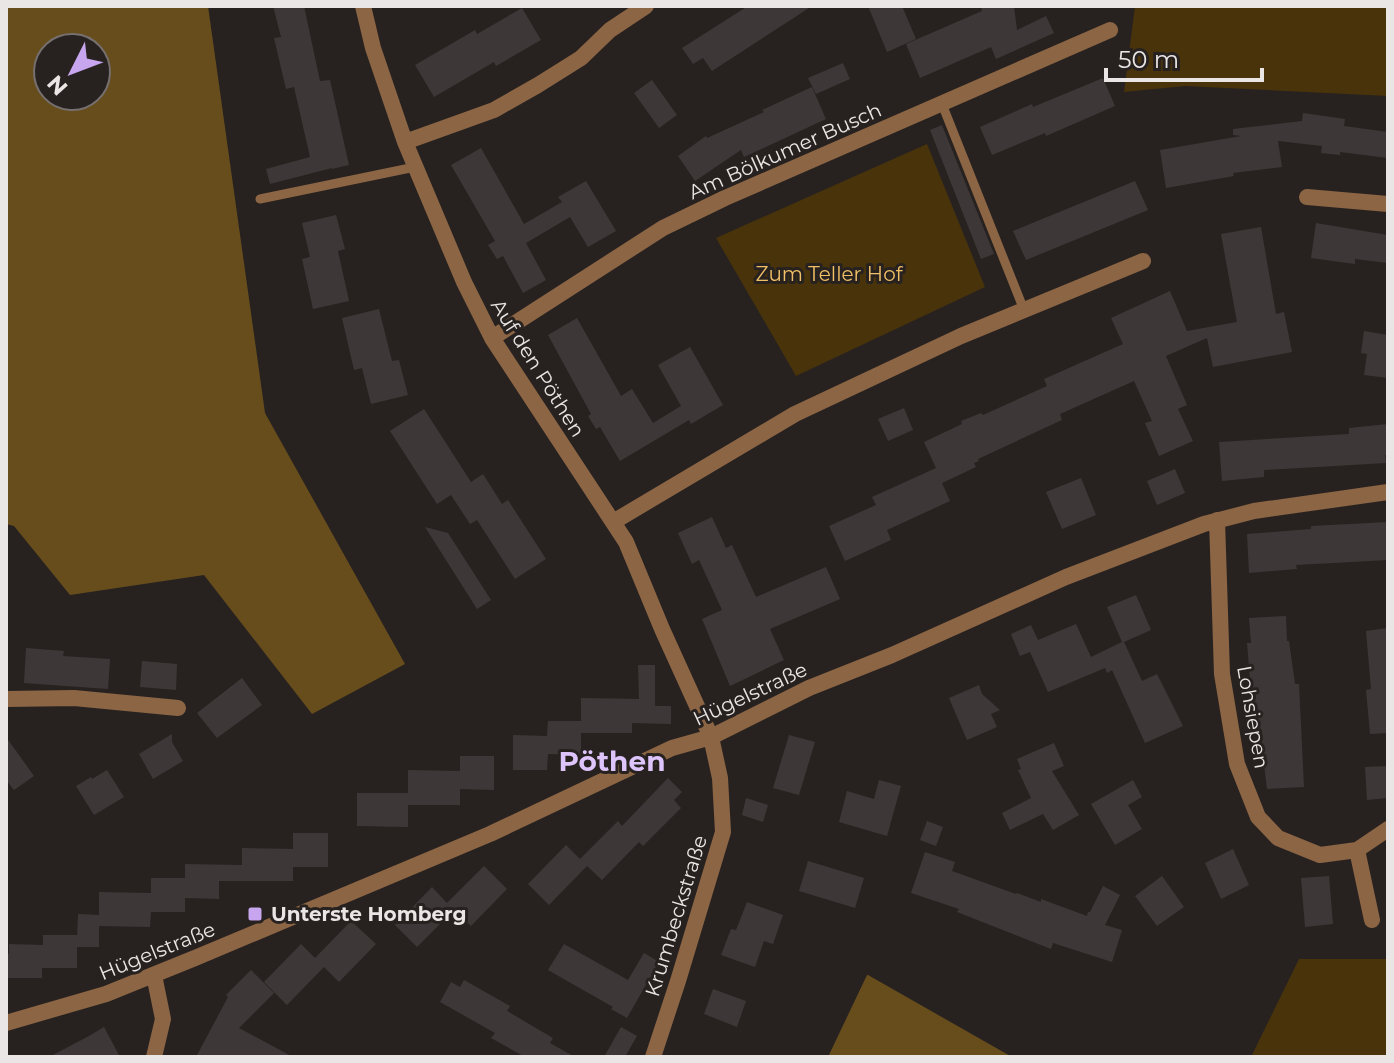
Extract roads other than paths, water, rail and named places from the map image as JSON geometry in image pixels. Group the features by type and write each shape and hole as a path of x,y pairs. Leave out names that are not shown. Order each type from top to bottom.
{"street":[{"name":"Auf den Pöthen","path":"363,6 373,48 405,142 464,282 492,338 626,542 711,737"},
{"path":"405,142 494,110 581,58 610,30 646,6"},
{"name":"Am Bölkumer Busch","path":"492,338 663,228 1110,30"},
{"path":"1307,197 1388,204"},
{"path":"613,522 795,414 961,336 1143,261"},
{"name":"Hügelstraße","path":"6,1023 106,994 490,834 672,748 711,737 809,688 892,655 1066,577 1217,520 1254,511 1388,492"},
{"name":"Lohsiepen","path":"1217,520 1222,674 1237,764 1258,817 1278,838 1320,855 1357,850 1388,829"},
{"path":"6,699 74,698 178,708"},
{"name":"Krumbeckstraße","path":"653,1057 723,832 720,778 711,737"},
{"path":"1357,850 1372,920"},
{"path":"154,975 163,1019 154,1057"}],"lane":[{"path":"942,104 1024,310"},
{"path":"260,199 415,167"}],"place":[{"name":"Unterste Homberg","path":"255,914"}],"district":[{"name":"Pöthen","path":"612,761"}],"park label":[{"name":"Zum Teller Hof","path":"829,274"}]}
